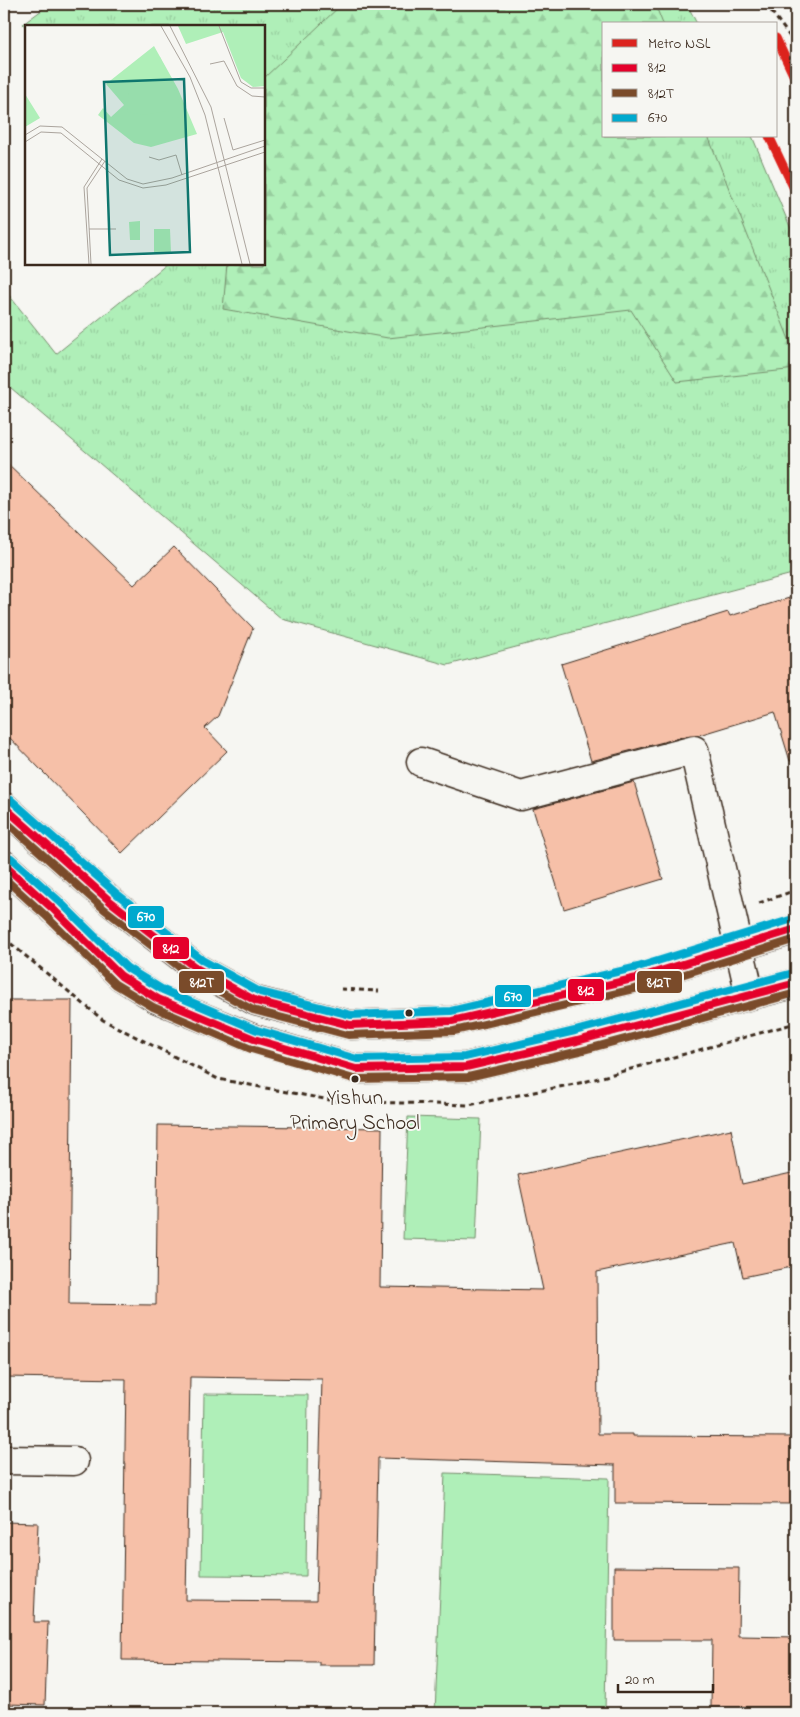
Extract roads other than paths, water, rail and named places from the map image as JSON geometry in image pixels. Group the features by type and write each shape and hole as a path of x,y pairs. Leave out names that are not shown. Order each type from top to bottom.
{"main road":[{"path":"4,807 111,902 196,968 256,1000 350,1025 452,1021 641,977 796,929"},
{"path":"4,865 52,908 121,976 158,999 254,1040 356,1069 466,1068 577,1041 796,983"}],"lane":[{"path":"421,762 521,796 694,750 750,995"},
{"path":"4,1460 74,1461"}],"metro line":[{"name":"NSL","path":"778,42 796,81"},
{"name":"NSL","path":"770,138 796,193"}],"place":[{"name":"Yishun Primary School","path":"355,1079"}]}
